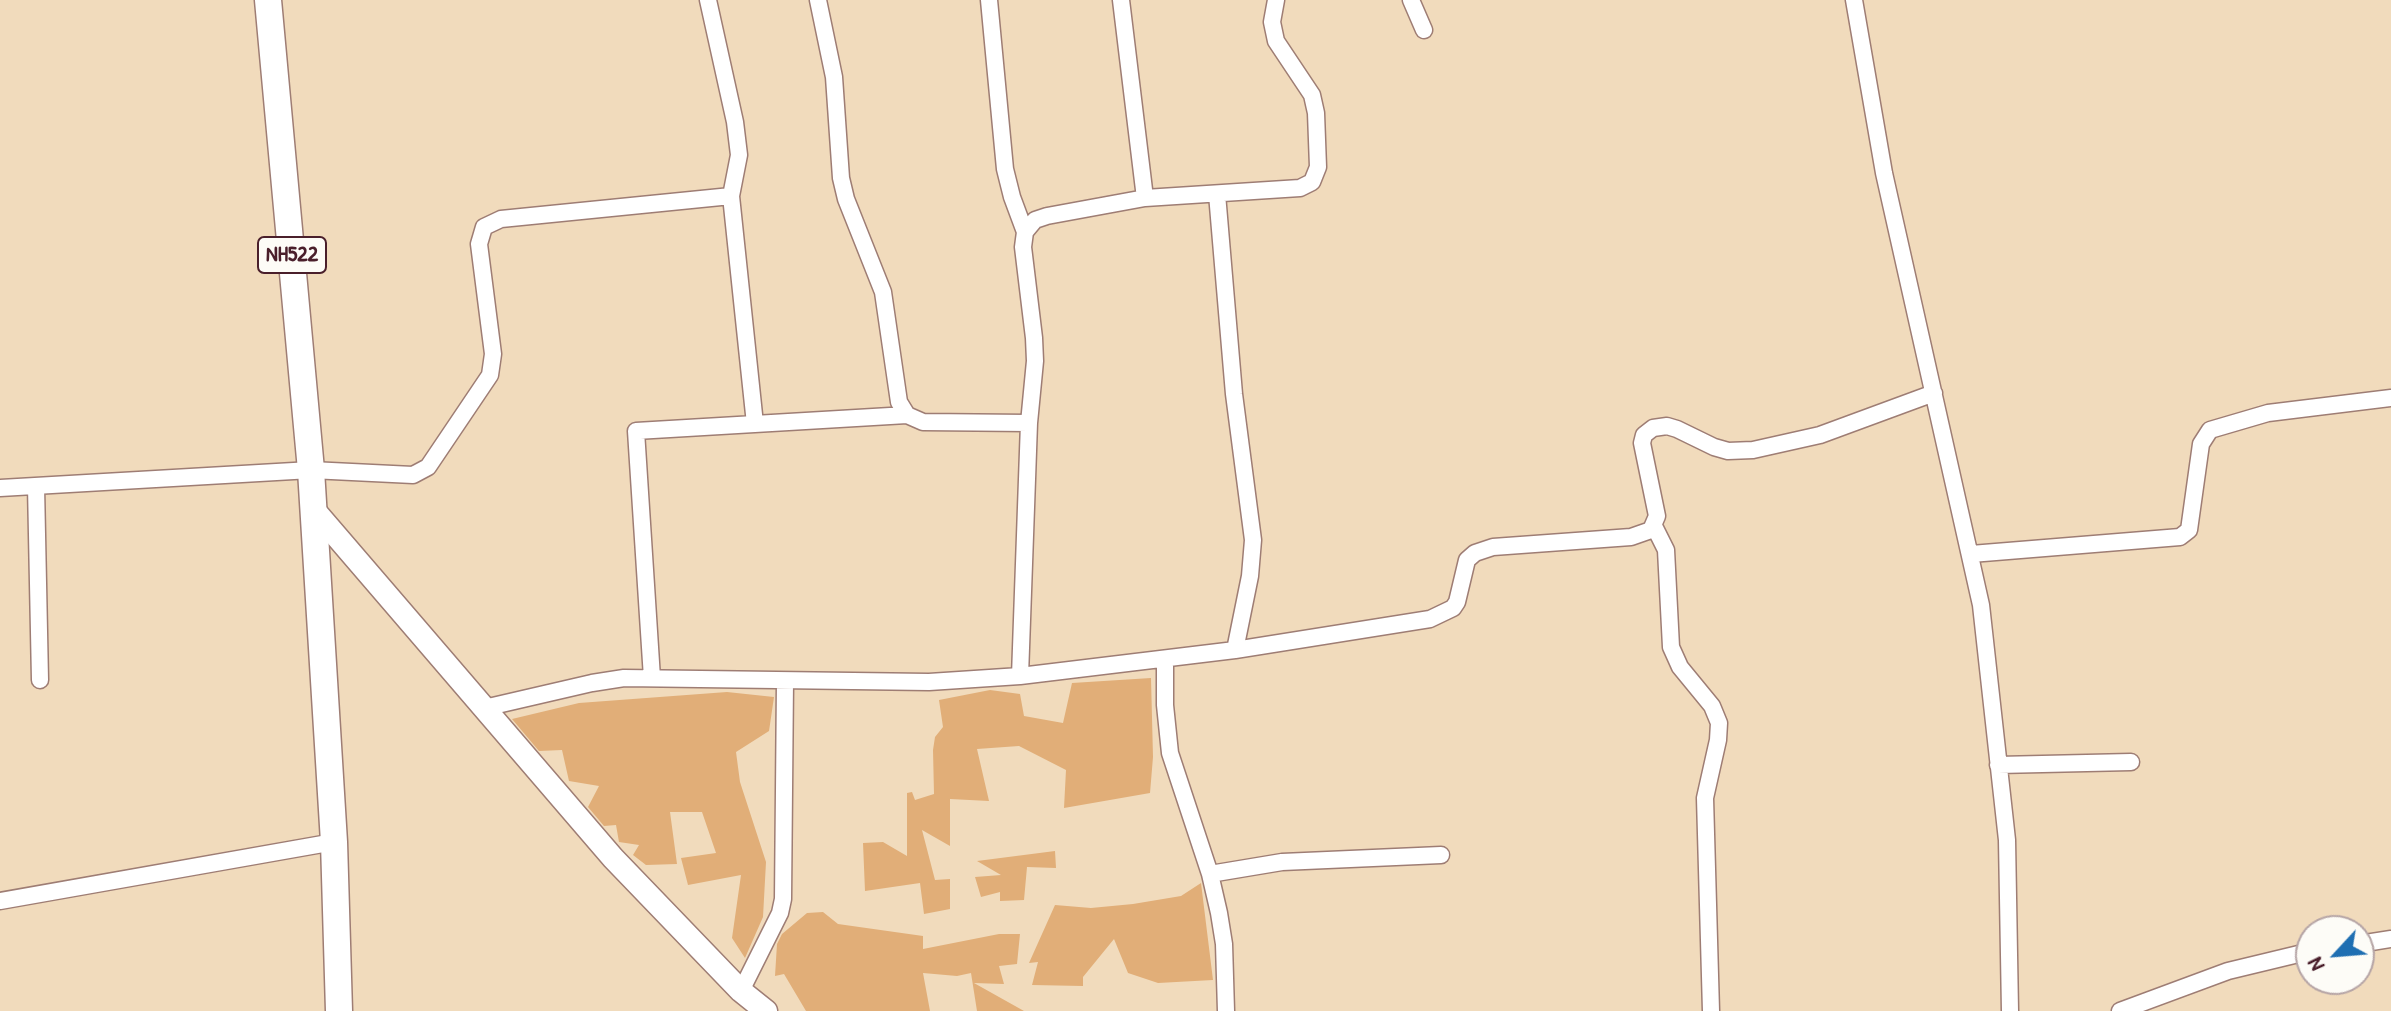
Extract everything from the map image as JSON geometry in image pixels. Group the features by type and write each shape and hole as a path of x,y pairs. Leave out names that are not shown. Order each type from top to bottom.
{"highway":[{"name":"NH522","path":"268,0 314,510 334,842 339,1011"}],"main road":[{"path":"314,510 613,858 741,991 766,1011"}],"street":[{"path":"708,0 735,122 739,155 731,196 755,424"},
{"path":"818,0 834,77 841,178 846,199 883,292 899,402 907,415"},
{"path":"989,0 1005,169 1025,232 1023,247 1034,338 1020,676"},
{"path":"1121,0 1145,198"},
{"path":"1025,232 1035,220 1047,216 1145,198 1300,188 1312,182 1318,167 1316,113 1312,95 1276,41 1272,22 1276,0"},
{"path":"1411,0 1424,30"},
{"path":"1854,0 1884,173 1981,605 2010,898 2010,1011"},
{"path":"1217,194 1234,394 1253,540 1250,576 1235,650"},
{"path":"0,488 311,470 413,475 428,467 490,375 493,354 479,244 484,227 501,219 731,196"},
{"path":"1711,1011 1705,798 1719,723 1712,706 1680,667 1671,647 1666,550 1654,526 1656,505 1642,443 1644,435 1653,428 1667,426 1728,451 1753,450 1820,435 1934,393"},
{"path":"1971,554 2180,537 2189,530 2201,444 2210,430 2268,413 2391,398"},
{"path":"652,678 636,431 907,415 923,422 1029,423"},
{"path":"36,486 40,680"},
{"path":"484,708 592,683 652,678 929,682 1020,676 1235,650 1441,615 1457,602 1467,560 1483,550 1631,537 1646,533 1654,526"},
{"path":"1165,659 1165,705 1170,753 1210,874 1224,944 1226,1011"},
{"path":"741,991 780,913 783,899 785,681"},
{"path":"1998,765 2131,762"},
{"path":"0,901 334,842"},
{"path":"1210,874 1282,862 1441,855"},
{"path":"2120,1011 2228,971 2295,955"}],"building":[{"path":"1151,678 1153,757 1150,793 1064,808 1066,770 1019,746 977,749 989,801 950,799 950,846 922,830 935,880 950,879 950,909 924,914 920,883 865,891 863,843 883,842 907,856 907,793 912,792 915,800 934,794 933,750 935,737 943,727 939,700 990,690 1020,694 1024,716 1063,723 1072,683"},
{"path":"727,692 774,697 769,731 736,752 740,782 766,862 763,917 745,958 732,938 741,875 688,885 681,858 716,853 702,812 670,812 677,864 646,865 633,855 639,845 619,842 616,825 604,826 588,807 599,786 569,781 562,750 539,751 512,719 579,703"},
{"path":"1055,851 1056,868 1027,867 1024,900 1000,901 1000,892 981,897 975,877 1001,875 977,861"},
{"path":"1201,883 1213,980 1158,983 1128,973 1114,939 1083,977 1083,986 1032,985 1038,962 1029,963 1055,905 1091,908 1133,904 1181,896"},
{"path":"823,912 838,924 923,936 923,949 999,934 1020,934 1017,964 999,966 1004,984 974,983 1024,1011 977,1011 971,973 957,976 923,973 930,1011 806,1011 784,974 775,976 777,944 782,934 807,913"}]}
